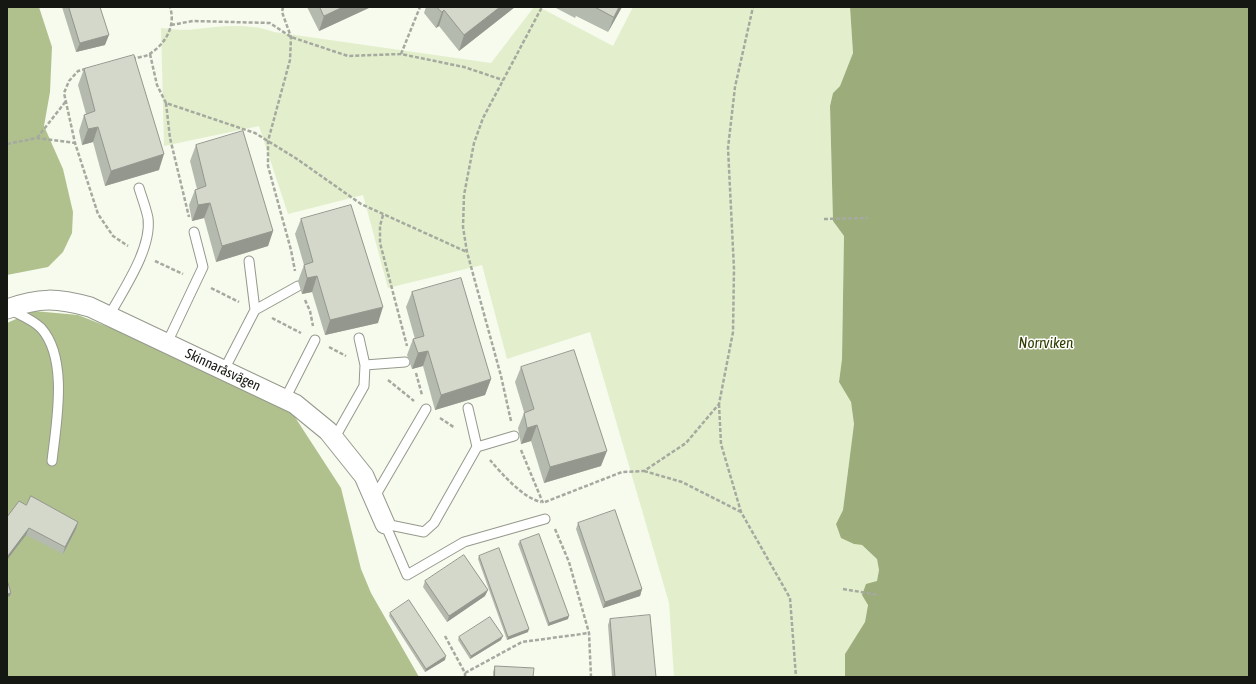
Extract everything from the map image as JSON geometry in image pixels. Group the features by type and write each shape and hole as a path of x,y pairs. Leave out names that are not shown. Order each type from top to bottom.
{"street":[{"name":"Skinnaråsvägen","path":"8,309 30,301 65,300 90,307 294,404 328,431 364,476 385,524"}],"lane":[{"path":"110,316 141,254 147,237 148,218 139,188"},
{"path":"167,343 204,267 194,232"},
{"path":"224,370 254,310 249,261"},
{"path":"254,310 298,286"},
{"path":"8,309 31,320 41,328 48,338 54,353 60,401 52,462"},
{"path":"334,439 364,386 365,365 359,338"},
{"path":"285,399 315,340"},
{"path":"365,365 404,362"},
{"path":"385,524 424,532 434,523 477,447 468,408"},
{"path":"374,498 426,409"},
{"path":"477,447 514,436"},
{"path":"385,524 407,575 464,542 545,519"}],"path":[{"path":"283,7 282,12 291,37 290,60 268,141 268,166 279,213 291,250 298,286 310,311 315,340"},
{"path":"401,54 420,7"},
{"path":"542,7 483,118 474,143 468,166 464,195 463,227 467,252 501,376 514,436 528,464 543,503 545,519 554,527 569,562 589,632 591,677"},
{"path":"753,7 735,87 728,148 734,269 733,332 719,404 721,444 741,512 790,598 796,677"},
{"path":"171,25 194,21 270,23 291,37 348,56 401,54 464,66 503,80"},
{"path":"150,54 157,85 166,104 170,138 191,227 194,232"},
{"path":"37,138 66,101"},
{"path":"166,104 255,133 361,204 467,252"},
{"path":"7,144 37,138 75,143"},
{"path":"383,215 380,226 380,243 408,349 404,362 417,374 426,409"},
{"path":"824,219 868,218"},
{"path":"644,471 686,443 719,404"},
{"path":"543,503 622,472 644,471 682,482 741,512"},
{"path":"843,589 879,595"},
{"path":"465,673 522,642 589,632"},
{"path":"445,636 465,673 465,677"}],"shaded area":[{"path":"7,7 39,7 52,47 50,92 44,126 63,169 73,212 72,233 63,252 48,267 7,275"},
{"path":"534,7 539,7 613,46 633,7 850,7 853,53 840,86 833,93 830,106 833,221 844,236 842,359 839,382 851,402 854,424 843,510 836,524 854,544 862,545 877,559 879,570 877,581 868,605 865,622 845,654 845,677 674,677 669,603 590,332 507,359 482,265 388,288 363,195 288,214 259,126 164,146 161,28 187,30 225,26 255,27 274,32 491,63"},
{"path":"34,311 78,315 134,337 291,411 341,488 361,569 371,593 419,677 7,677 7,323"}],"water":[{"name":"Norrviken","path":"850,7 1249,7 1249,677 845,677 845,654 865,622 868,605 862,595 866,584 877,581 879,570 877,559 862,545 854,544 841,538 836,524 843,510 854,424 851,402 839,382 842,359 844,236 833,221 830,106 833,93 840,86 853,53"}],"building":[{"path":"69,7 100,7 109,35 80,43"},
{"path":"320,7 343,7 324,16"},
{"path":"437,7 500,7 464,35 444,10 442,12"},
{"path":"595,7 619,7 614,17"},
{"path":"134,55 164,154 111,171 98,127 88,129 84,115 95,111 84,69"},
{"path":"243,131 273,231 222,246 210,203 198,205 195,190 206,186 196,145"},
{"path":"351,205 383,307 330,320 317,276 307,278 304,265 313,262 301,219"},
{"path":"461,278 491,379 441,395 428,351 418,353 413,339 424,336 412,292"},
{"path":"574,350 607,451 550,467 537,425 527,428 524,413 534,409 521,367"},
{"path":"31,496 78,522 65,547 29,528 7,557 7,517 19,501 26,505"},
{"path":"615,510 642,589 605,602 578,523"},
{"path":"539,534 569,616 549,623 520,541"},
{"path":"499,548 529,629 508,637 479,556"},
{"path":"464,555 488,590 449,616 425,581"},
{"path":"7,580 11,593 7,594"},
{"path":"409,600 446,656 426,669 390,613"},
{"path":"650,615 656,677 615,677 610,619"},
{"path":"490,617 503,636 471,656 459,637"},
{"path":"495,666 534,668 533,677 495,677"}]}
